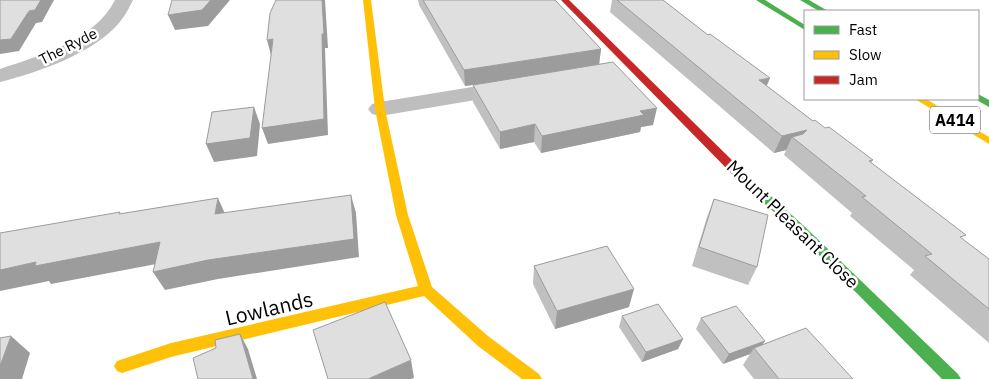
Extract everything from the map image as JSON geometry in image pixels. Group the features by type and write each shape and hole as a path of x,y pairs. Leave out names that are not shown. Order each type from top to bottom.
{"main road":[{"path":"367,0 380,109 402,216 426,290 483,341 534,379"},
{"name":"Mount Pleasant Close","path":"565,0 737,172 800,229 953,379"},
{"path":"760,0 804,27"},
{"path":"804,0 822,10"},
{"name":"A414","path":"922,100 989,141"},
{"name":"Lowlands","path":"122,366 171,350 426,290"}],"street":[{"name":"The Ryde","path":"0,76 83,42 109,24 124,0"},
{"path":"604,72 633,67"},
{"path":"380,109 526,85"}],"building":[{"path":"0,0 41,0 35,10 29,11 11,39 0,40"},
{"path":"172,0 211,0 202,10 168,15"},
{"path":"276,0 322,0 324,119 262,128 273,39 267,40 270,13"},
{"path":"423,0 555,0 601,49 464,70"},
{"path":"617,0 663,0 708,35 710,34 770,78 759,80 813,121 815,120 825,128 829,127 873,160 869,161 966,235 960,237 989,259 989,309 925,256 932,254 862,197 866,196 792,137 803,134 807,130 782,136"},
{"path":"613,62 657,108 640,111 644,115 542,136 535,124 500,132 473,85"},
{"path":"254,107 250,138 206,144 212,112"},
{"path":"351,195 354,239 208,260 153,272 160,242 35,266 36,262 0,270 0,233 120,212 119,214 218,198 215,214"},
{"path":"714,199 768,215 757,267 699,247"},
{"path":"607,246 634,289 557,311 534,266"},
{"path":"385,302 411,360 368,379 328,379 313,330"},
{"path":"658,304 683,339 646,352 622,316"},
{"path":"736,306 765,341 729,354 701,318"},
{"path":"806,328 853,379 779,379 754,348"},
{"path":"240,334 253,379 198,379 193,358 216,348 215,340"},
{"path":"11,336 0,366 0,338"}],"traffic: fast":[{"path":"760,0 804,27"},
{"path":"804,0 822,10"},
{"path":"979,98 989,104"},
{"path":"737,172 800,229 953,379"}],"traffic: slow":[{"path":"367,0 380,109 402,215 426,290 483,341 534,379"},
{"path":"922,100 989,141"},
{"path":"122,366 171,350 426,290"}],"traffic: jam":[{"path":"565,0 737,172"}]}
